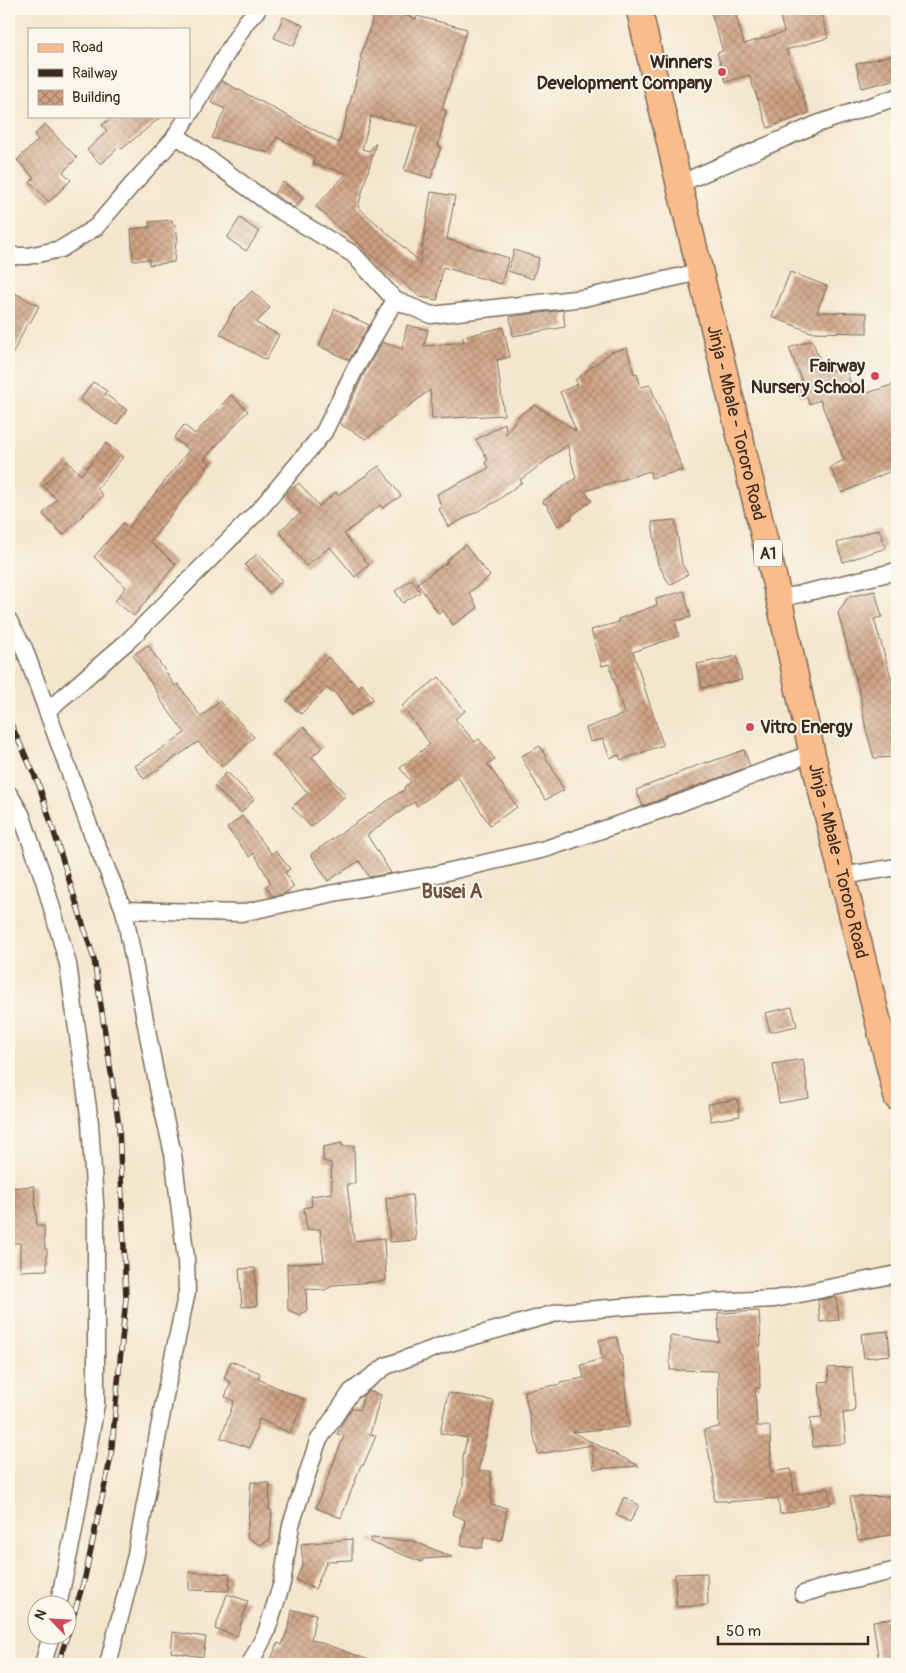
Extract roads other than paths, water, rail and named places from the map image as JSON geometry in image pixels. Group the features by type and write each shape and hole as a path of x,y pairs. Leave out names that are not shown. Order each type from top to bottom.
{"main road":[{"name":"Jinja - Mbale - Tororo Road","path":"639,9 779,599 812,753 897,1098"}],"street":[{"path":"190,112 246,22 258,9"},
{"path":"679,184 817,124 897,97"},
{"path":"9,256 28,256 61,249 96,227 176,135 186,118"},
{"path":"176,135 274,207 353,254 394,300 430,315 584,298 700,272"},
{"path":"47,711 129,640 261,508 324,432 355,369 394,300"},
{"path":"779,599 897,571"},
{"path":"9,621 24,648 91,831 124,910 159,1093 173,1154 186,1259 187,1292 166,1385 135,1559 108,1664"},
{"path":"124,910 241,913 334,893 429,876 545,849 664,809 812,753"},
{"path":"9,794 21,814 43,877 68,964 90,1123 96,1219 96,1404 60,1596"},
{"path":"842,876 897,867"},
{"path":"250,1664 266,1633 279,1592 291,1525 318,1441 351,1392 386,1366 446,1344 560,1312 647,1305 775,1300 897,1274"},
{"path":"803,1594 828,1586 897,1570"},
{"path":"43,1664 49,1646"}],"railway":[{"path":"9,720 39,785 94,959 119,1126 126,1298 111,1456 85,1577 78,1600"},
{"path":"58,1664 64,1646"}],"place":[{"name":"Winners Development Company","path":"722,72"},
{"name":"Fairway Nursery School","path":"875,376"},
{"name":"Vitro Energy","path":"750,727"}],"district":[{"name":"Busei A","path":"452,891"}]}
